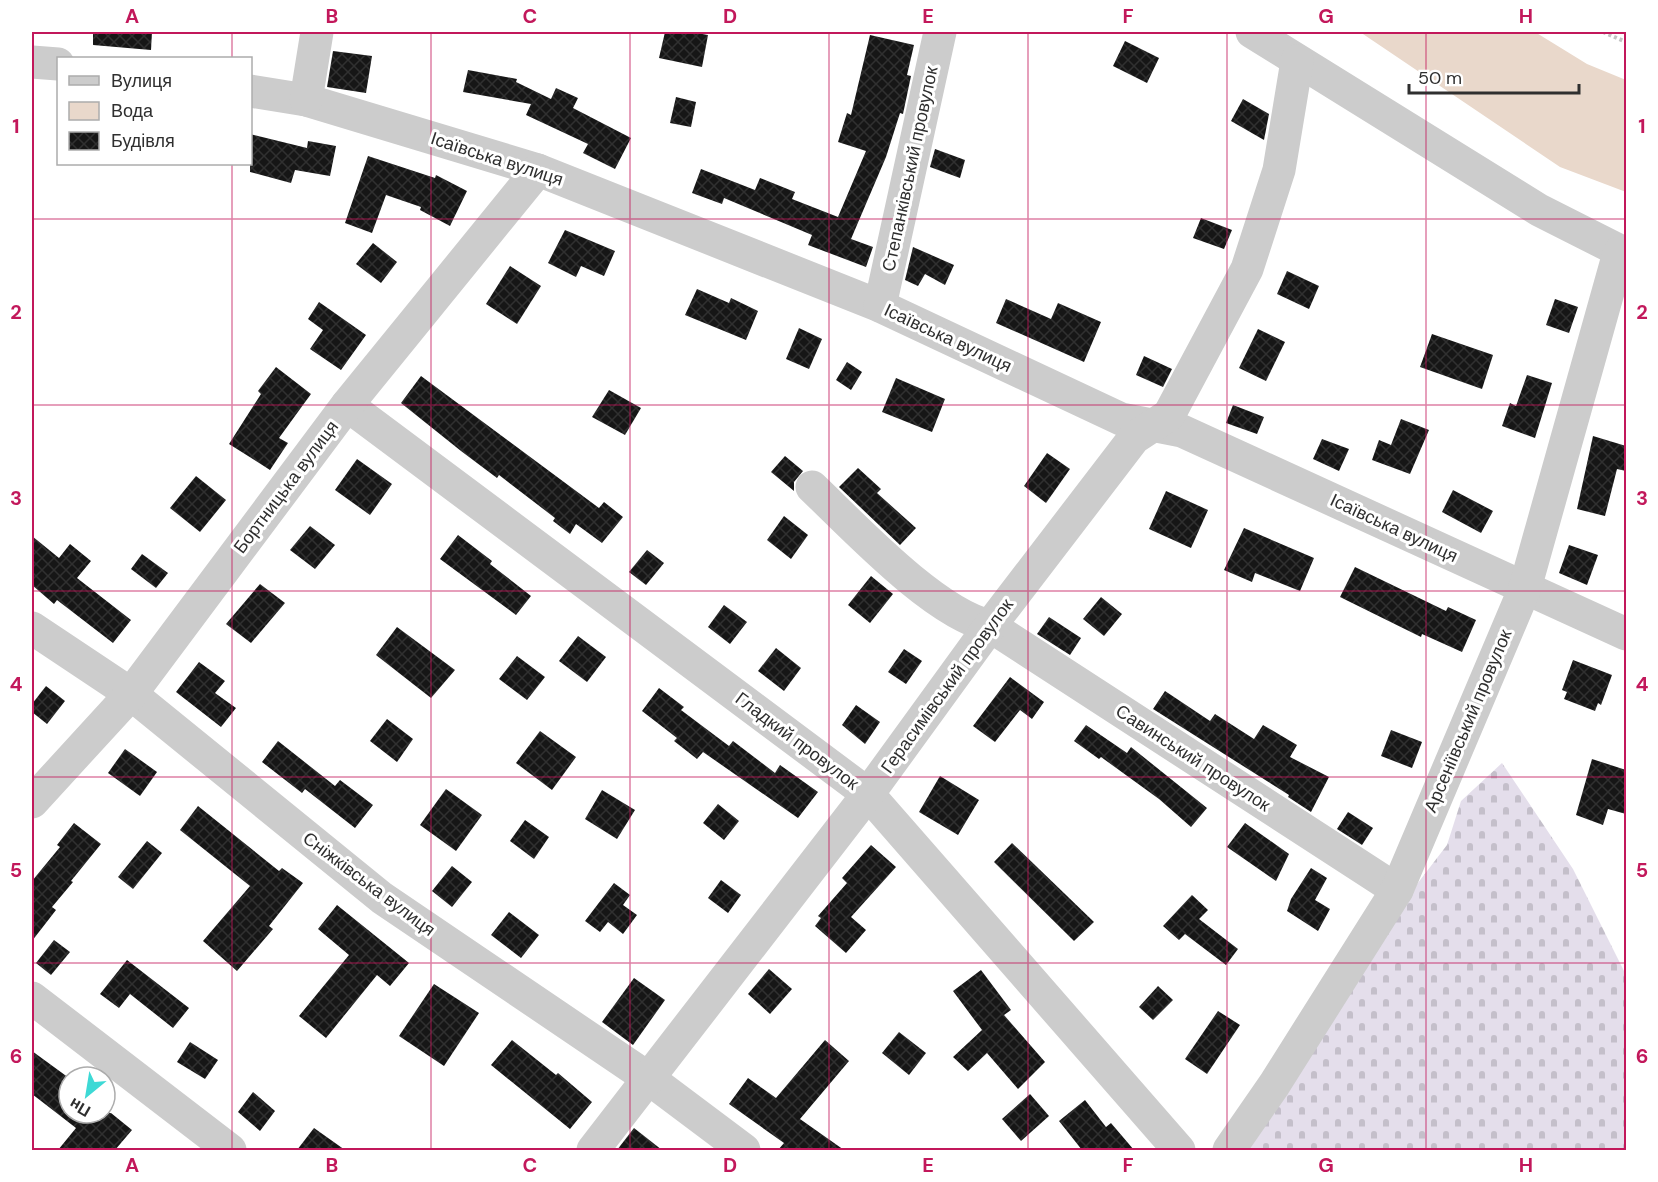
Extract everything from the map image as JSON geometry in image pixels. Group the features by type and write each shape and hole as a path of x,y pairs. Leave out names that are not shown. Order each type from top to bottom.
{"street":[{"path":"306,100 317,32"},
{"name":"Степанківський провулок","path":"880,306 940,32"},
{"path":"1252,32 1539,210 1623,254"},
{"name":"Герасимівський провулок","path":"592,1150 868,794 990,626 1134,438 1169,415 1247,269 1279,170 1297,61"},
{"path":"32,62 57,64"},
{"name":"Ісаївська вулиця","path":"252,91 306,100 538,170 880,306 1120,419 1182,430 1626,634"},
{"name":"Бортницька вулиця","path":"32,802 131,694 347,405 538,170"},
{"name":"Арсеніївський провулок","path":"1229,1150 1274,1085 1396,890 1526,588 1623,254"},
{"name":"Гладкий провулок","path":"347,405 868,794 1179,1150"},
{"name":"Савинський провулок","path":"812,487 894,566 969,622 990,626 1396,890"},
{"name":"Сніжківська вулиця","path":"32,628 131,694 382,898 648,1078 744,1150"},
{"path":"32,998 230,1150"}],"path":[{"path":"1603,32 1626,42"}],"green space":[{"path":"1502,763 1573,869 1626,975 1626,1150 1240,1150 1348,974 1447,845 1461,801"}],"water":[{"path":"1360,32 1535,32 1587,64 1626,80 1626,192 1560,167"}],"building":[{"path":"93,32 152,32 151,50 93,45"},
{"path":"665,32 691,32 708,35 702,67 659,58"},
{"path":"870,35 914,45 907,75 911,76 903,114 900,113 886,157 851,239 873,247 866,267 808,245 812,235 724,198 722,204 692,193 701,169 755,190 760,178 795,192 792,199 838,217 866,151 838,142 847,113 851,115"},
{"path":"1125,41 1159,58 1147,83 1113,66"},
{"path":"333,51 372,56 366,93 327,87"},
{"path":"468,70 517,79 516,82 551,99 556,88 578,98 573,108 631,138 615,169 583,153 588,144 526,115 531,104 463,92"},
{"path":"676,97 696,102 691,127 670,123"},
{"path":"1243,99 1269,114 1264,140 1231,121"},
{"path":"252,134 307,148 308,141 336,146 330,176 295,170 291,183 250,172"},
{"path":"935,149 965,160 960,178 930,167"},
{"path":"368,156 435,178 436,175 467,191 450,226 420,210 421,207 386,195 372,233 345,223"},
{"path":"1201,218 1232,230 1224,249 1193,238"},
{"path":"565,230 615,251 604,276 581,266 576,277 548,263"},
{"path":"373,243 397,262 381,283 356,264"},
{"path":"913,247 954,265 945,285 925,274 918,286 905,280"},
{"path":"510,266 541,286 517,324 486,304"},
{"path":"1287,271 1319,286 1309,309 1277,294"},
{"path":"697,289 729,303 731,298 758,311 746,340 685,315"},
{"path":"1006,299 1051,319 1058,303 1101,322 1084,362 996,323"},
{"path":"1555,299 1578,307 1569,333 1546,325"},
{"path":"319,302 366,335 341,370 310,349 323,330 308,319"},
{"path":"799,328 822,339 809,369 786,359"},
{"path":"1258,329 1285,342 1266,381 1239,368"},
{"path":"1432,334 1493,355 1482,389 1420,367"},
{"path":"1144,356 1172,369 1163,387 1136,375"},
{"path":"847,362 862,372 851,390 836,380"},
{"path":"276,367 311,394 279,438 288,443 270,470 229,444 261,394 258,391"},
{"path":"1527,375 1552,383 1535,438 1502,426 1510,403 1516,406"},
{"path":"421,376 599,508 604,502 623,517 602,543 576,524 570,534 553,521 555,518 499,475 497,478 401,403"},
{"path":"896,378 945,399 932,432 882,412"},
{"path":"609,390 641,408 625,435 592,417"},
{"path":"1233,405 1264,417 1257,434 1226,423"},
{"path":"1401,419 1429,430 1410,474 1372,460 1379,440 1391,445"},
{"path":"1593,436 1626,446 1626,471 1617,469 1605,516 1577,509"},
{"path":"1322,439 1349,449 1339,471 1313,459"},
{"path":"1047,453 1070,469 1046,503 1024,486"},
{"path":"785,456 803,471 794,482 794,491 771,472"},
{"path":"357,459 392,484 370,515 335,490"},
{"path":"858,468 881,489 877,493 916,528 900,545 839,487"},
{"path":"196,476 226,500 200,532 170,508"},
{"path":"1453,490 1493,511 1481,533 1442,512"},
{"path":"1166,491 1208,510 1191,548 1149,529"},
{"path":"784,516 808,535 791,559 767,540"},
{"path":"310,526 335,545 315,569 290,550"},
{"path":"1244,528 1314,558 1300,591 1255,573 1252,582 1224,570"},
{"path":"458,535 492,561 490,564 531,596 516,615 440,559"},
{"path":"32,536 59,558 70,544 91,561 77,578 131,620 113,643 57,600 54,604 32,585"},
{"path":"1569,545 1598,555 1587,585 1559,573"},
{"path":"647,550 664,563 646,585 629,572"},
{"path":"142,554 168,573 156,588 131,569"},
{"path":"1355,567 1446,611 1448,607 1476,620 1462,652 1422,634 1421,637 1340,597"},
{"path":"871,576 893,594 870,623 848,605"},
{"path":"260,584 285,603 251,643 226,624"},
{"path":"1101,597 1122,614 1104,636 1083,619"},
{"path":"724,605 747,622 730,644 708,627"},
{"path":"1049,617 1081,638 1070,655 1037,634"},
{"path":"397,627 455,670 431,698 376,655"},
{"path":"578,636 606,657 587,682 559,661"},
{"path":"776,648 801,668 784,691 758,671"},
{"path":"904,649 922,661 906,684 888,672"},
{"path":"517,656 545,677 527,700 499,679"},
{"path":"1573,660 1612,675 1601,705 1598,703 1595,711 1564,699 1567,692 1562,690"},
{"path":"199,662 225,681 215,693 236,708 221,727 176,692"},
{"path":"1010,677 1044,702 1032,719 1020,710 995,742 973,726"},
{"path":"46,686 65,701 47,724 32,712 32,704"},
{"path":"659,688 684,707 681,710 729,746 733,741 775,773 780,765 818,792 798,818 703,752 697,759 674,741 677,738 642,711"},
{"path":"1165,691 1210,721 1215,714 1254,739 1263,725 1297,745 1290,757 1329,777 1311,812 1288,797 1289,795 1153,709"},
{"path":"856,705 880,722 865,744 842,725"},
{"path":"387,719 413,739 397,762 370,741"},
{"path":"1086,725 1127,753 1131,747 1207,808 1191,827 1159,799 1101,757 1099,759 1074,741"},
{"path":"1391,730 1422,742 1412,768 1381,756"},
{"path":"540,731 576,757 552,790 516,763"},
{"path":"278,741 335,786 340,780 373,805 355,828 305,789 302,793 262,762"},
{"path":"125,749 157,772 140,796 108,773"},
{"path":"1592,759 1626,770 1626,814 1608,809 1603,825 1576,815"},
{"path":"940,776 979,800 958,835 919,812"},
{"path":"446,789 482,815 456,851 420,825"},
{"path":"602,790 635,810 617,839 585,819"},
{"path":"718,804 739,821 724,840 703,823"},
{"path":"198,806 279,871 282,868 303,883 269,926 273,929 237,971 203,941 250,886 180,830"},
{"path":"1348,812 1373,828 1362,845 1337,829"},
{"path":"525,820 549,837 534,859 510,841"},
{"path":"74,823 101,844 52,907 56,910 32,941 32,881 60,847 57,845"},
{"path":"1245,823 1289,854 1276,881 1227,847"},
{"path":"147,841 162,853 133,889 118,877"},
{"path":"1012,843 1094,922 1074,941 994,862"},
{"path":"871,845 896,867 851,917 866,930 846,953 815,926 821,918 818,916 847,883 842,878"},
{"path":"452,866 472,882 452,907 432,891"},
{"path":"1311,868 1327,878 1315,900 1330,909 1318,931 1287,911 1291,899"},
{"path":"721,880 741,895 728,913 708,898"},
{"path":"614,883 630,895 623,905 637,915 623,934 608,922 600,932 585,921"},
{"path":"1192,895 1208,910 1199,919 1238,949 1226,965 1185,934 1179,940 1163,926"},
{"path":"337,905 409,963 390,986 377,975 326,1038 299,1016 349,955 318,929"},
{"path":"509,912 539,935 521,958 491,935"},
{"path":"54,940 70,952 51,975 36,963"},
{"path":"127,960 189,1008 173,1028 130,994 119,1008 100,994"},
{"path":"769,969 792,989 770,1014 748,994"},
{"path":"981,970 1011,1010 1004,1015 1045,1062 1018,1089 987,1053 968,1071 953,1057 982,1030 953,991"},
{"path":"634,978 665,1000 633,1045 602,1022"},
{"path":"434,984 479,1013 444,1066 399,1036"},
{"path":"1158,986 1173,1000 1153,1020 1139,1007"},
{"path":"1218,1011 1240,1025 1207,1074 1185,1059"},
{"path":"899,1032 926,1053 909,1075 882,1053"},
{"path":"512,1040 556,1075 558,1073 592,1102 570,1129 491,1065"},
{"path":"825,1040 849,1061 800,1119 844,1150 778,1150 784,1143 729,1104 748,1078 776,1098"},
{"path":"190,1042 218,1060 205,1079 177,1062"},
{"path":"32,1051 57,1069 57,1113 32,1094"},
{"path":"253,1092 275,1111 260,1131 238,1112"},
{"path":"1030,1094 1049,1116 1021,1141 1002,1119"},
{"path":"1085,1100 1106,1127 1111,1123 1134,1150 1082,1150 1059,1121"},
{"path":"117,1118 132,1130 115,1150 58,1150 76,1128 72,1125 117,1125"},
{"path":"314,1128 345,1150 297,1150"},
{"path":"634,1128 662,1150 617,1150"}]}
